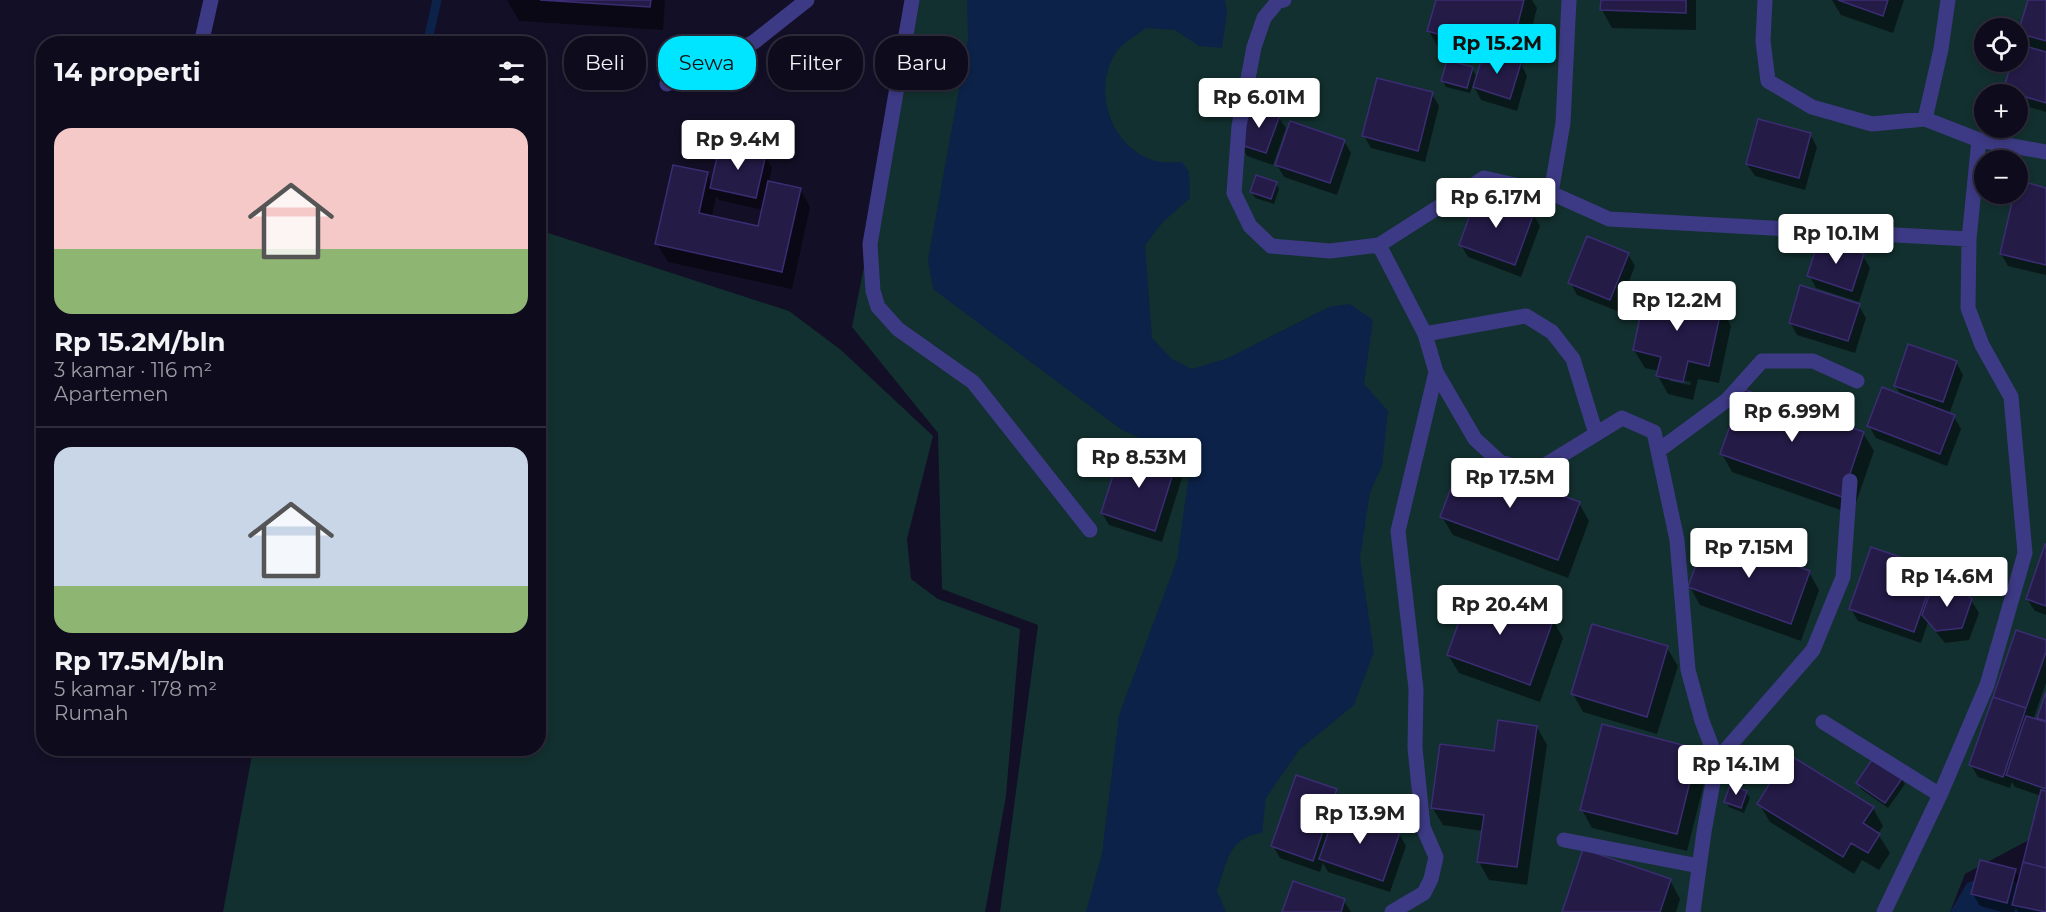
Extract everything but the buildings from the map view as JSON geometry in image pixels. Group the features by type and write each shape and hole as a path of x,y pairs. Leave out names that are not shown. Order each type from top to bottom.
{"lane":[{"path":"203,36 211,0"},
{"path":"756,40 807,0"},
{"path":"912,0 870,244 873,291 878,306 898,329 973,382 1090,531"},
{"path":"1284,0 1278,1 1264,18 1254,47 1239,126 1234,193 1250,226 1270,246 1330,251 1378,245 1484,178 1551,193 1609,219 1969,239"},
{"path":"1551,193 1563,123 1569,0"},
{"path":"1765,0 1763,41 1768,81 1812,106 1872,124 1925,119 1979,140 2046,152"},
{"path":"1925,119 1941,49 1948,0"},
{"path":"1884,912 1940,795 1987,685 2025,553 2011,397 1982,345 1968,308 1969,239 1979,140"},
{"path":"1378,245 1425,334 1436,372 1475,439 1500,462 1534,472 1622,418 1654,432 1677,540 1688,670 1702,720 1717,759 1693,912"},
{"path":"1425,334 1526,316 1552,332 1573,359 1596,434"},
{"path":"1658,451 1727,400 1762,361 1813,361 1857,381"},
{"path":"1392,912 1424,893 1431,879 1436,857 1423,827 1415,748 1416,689 1398,531 1436,372"},
{"path":"1717,759 1813,650 1843,577 1850,481"},
{"path":"1823,722 1940,795"},
{"path":"1564,840 1699,866"}],"green space":[{"path":"917,0 2046,0 2046,831 1965,874 1950,912 1000,912 1038,625 942,589 938,433 852,327 899,90 968,90 968,36 910,36"},
{"path":"546,232 789,311 841,350 933,436 907,539 911,579 938,599 1020,629 1006,796 985,912 223,912 252,756 546,756"}],"water":[{"path":"967,0 1225,0 1227,13 1222,48 1199,46 1175,30 1146,28 1117,51 1109,66 1106,99 1109,115 1126,144 1139,154 1155,161 1182,162 1189,172 1190,198 1163,222 1145,245 1152,338 1172,359 1192,369 1228,358 1329,307 1350,304 1373,320 1364,384 1388,411 1382,466 1370,492 1360,558 1374,652 1354,705 1299,750 1266,798 1262,833 1242,840 1230,853 1217,891 1226,912 1086,912 1102,853 1119,715 1177,560 1191,460 1122,430 933,289 928,260 959,90 968,90"},
{"path":"1991,875 2046,891 2046,912 1950,912 1967,883"}],"waterway":[{"path":"429,36 437,0"}]}
